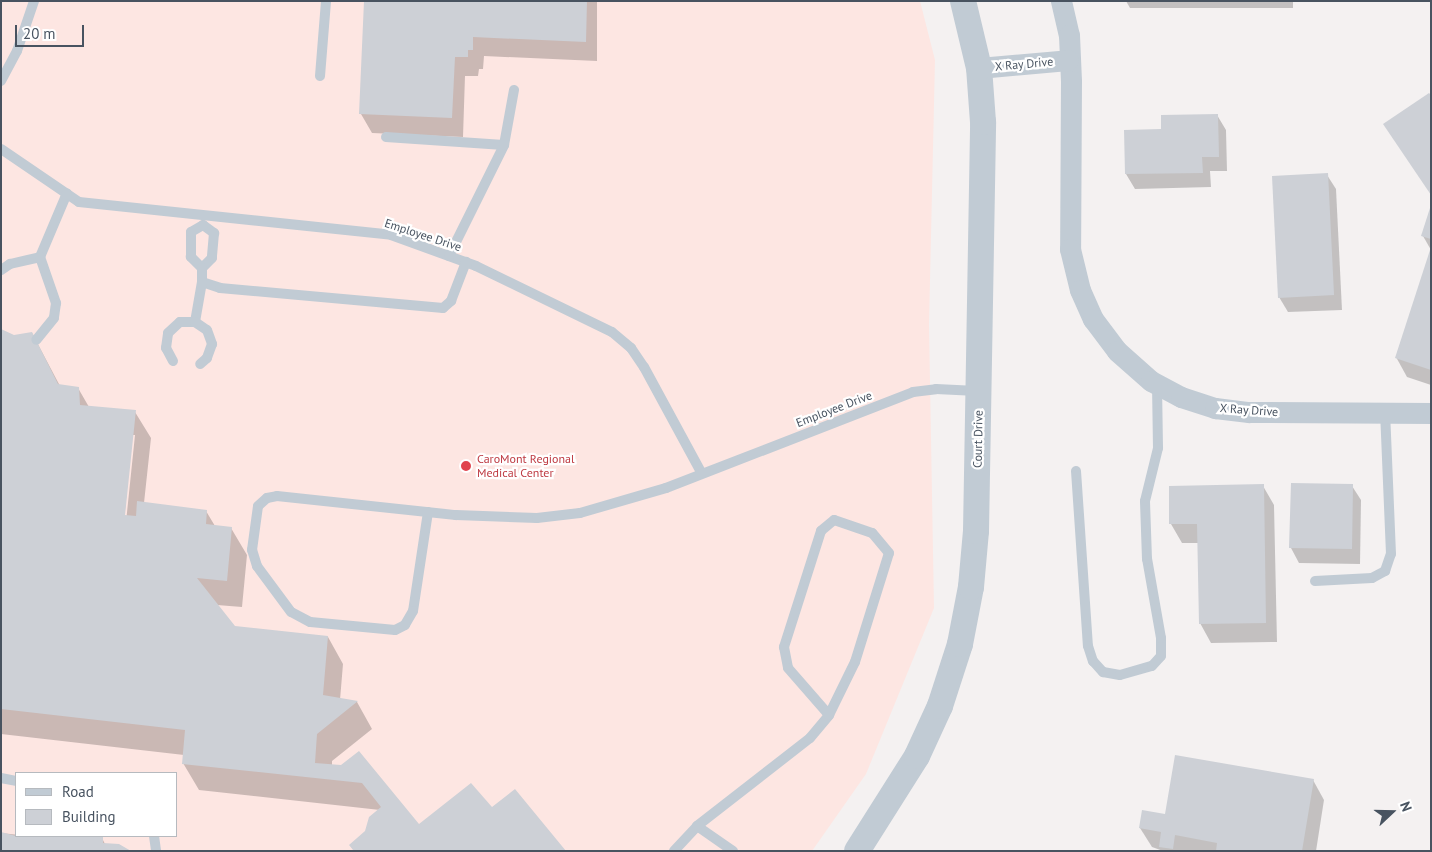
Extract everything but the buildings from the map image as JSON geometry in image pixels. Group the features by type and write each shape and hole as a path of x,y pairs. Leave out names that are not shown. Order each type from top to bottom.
{"street":[{"name":"Court Drive","path":"856,851 917,756 940,706 960,644 971,587 976,531 983,122 979,68 963,1"},
{"name":"X Ray Drive","path":"1060,1 1069,35 1070,249 1080,290 1093,319 1116,351 1157,384 1181,397 1207,405 1248,412 1431,413"},
{"name":"X Ray Drive","path":"979,68 1068,60"}],"lane":[{"path":"1,81 17,51 34,1"},
{"path":"320,76 326,1"},
{"path":"449,256 504,145 514,90"},
{"path":"386,137 504,145"},
{"name":"Employee Drive","path":"1,149 79,202 203,220 391,235 466,262 612,332 631,348 644,367 701,472"},
{"path":"36,340 54,318 56,303 40,257 67,193"},
{"path":"195,322 202,282 202,268 212,258 214,233 203,220 191,232 190,257 202,268"},
{"path":"1,270 10,264 40,257"},
{"path":"202,282 220,288 443,308 451,301 466,262"},
{"path":"173,361 166,348 168,332 180,322 195,322 207,330 212,344 207,358 200,364"},
{"path":"1076,471 1088,646 1093,661 1103,672 1120,675 1152,666 1160,656 1161,638 1147,560 1145,501 1158,448 1157,384"},
{"name":"Employee Drive","path":"428,512 414,610 405,625 395,630 310,622 291,612 257,566 252,550 258,506 266,498 277,496 428,512 519,518 580,513 658,490 921,389 979,391"},
{"path":"1315,581 1372,578 1385,571 1391,554 1385,413"},
{"path":"674,851 697,826 810,738 829,715 855,662 889,553 872,533 834,520 821,531 784,647 788,668 829,715"},
{"path":"1,778 15,781"},
{"path":"697,826 733,851"},
{"path":"154,837 156,851"}],"shaded area":[{"name":"CaroMont Regional Medical Center","path":"1,1 920,1 935,60 929,325 934,608 866,774 812,851 1,851"}],"place":[{"name":"CaroMont Regional Medical Center","path":"466,466"}]}
